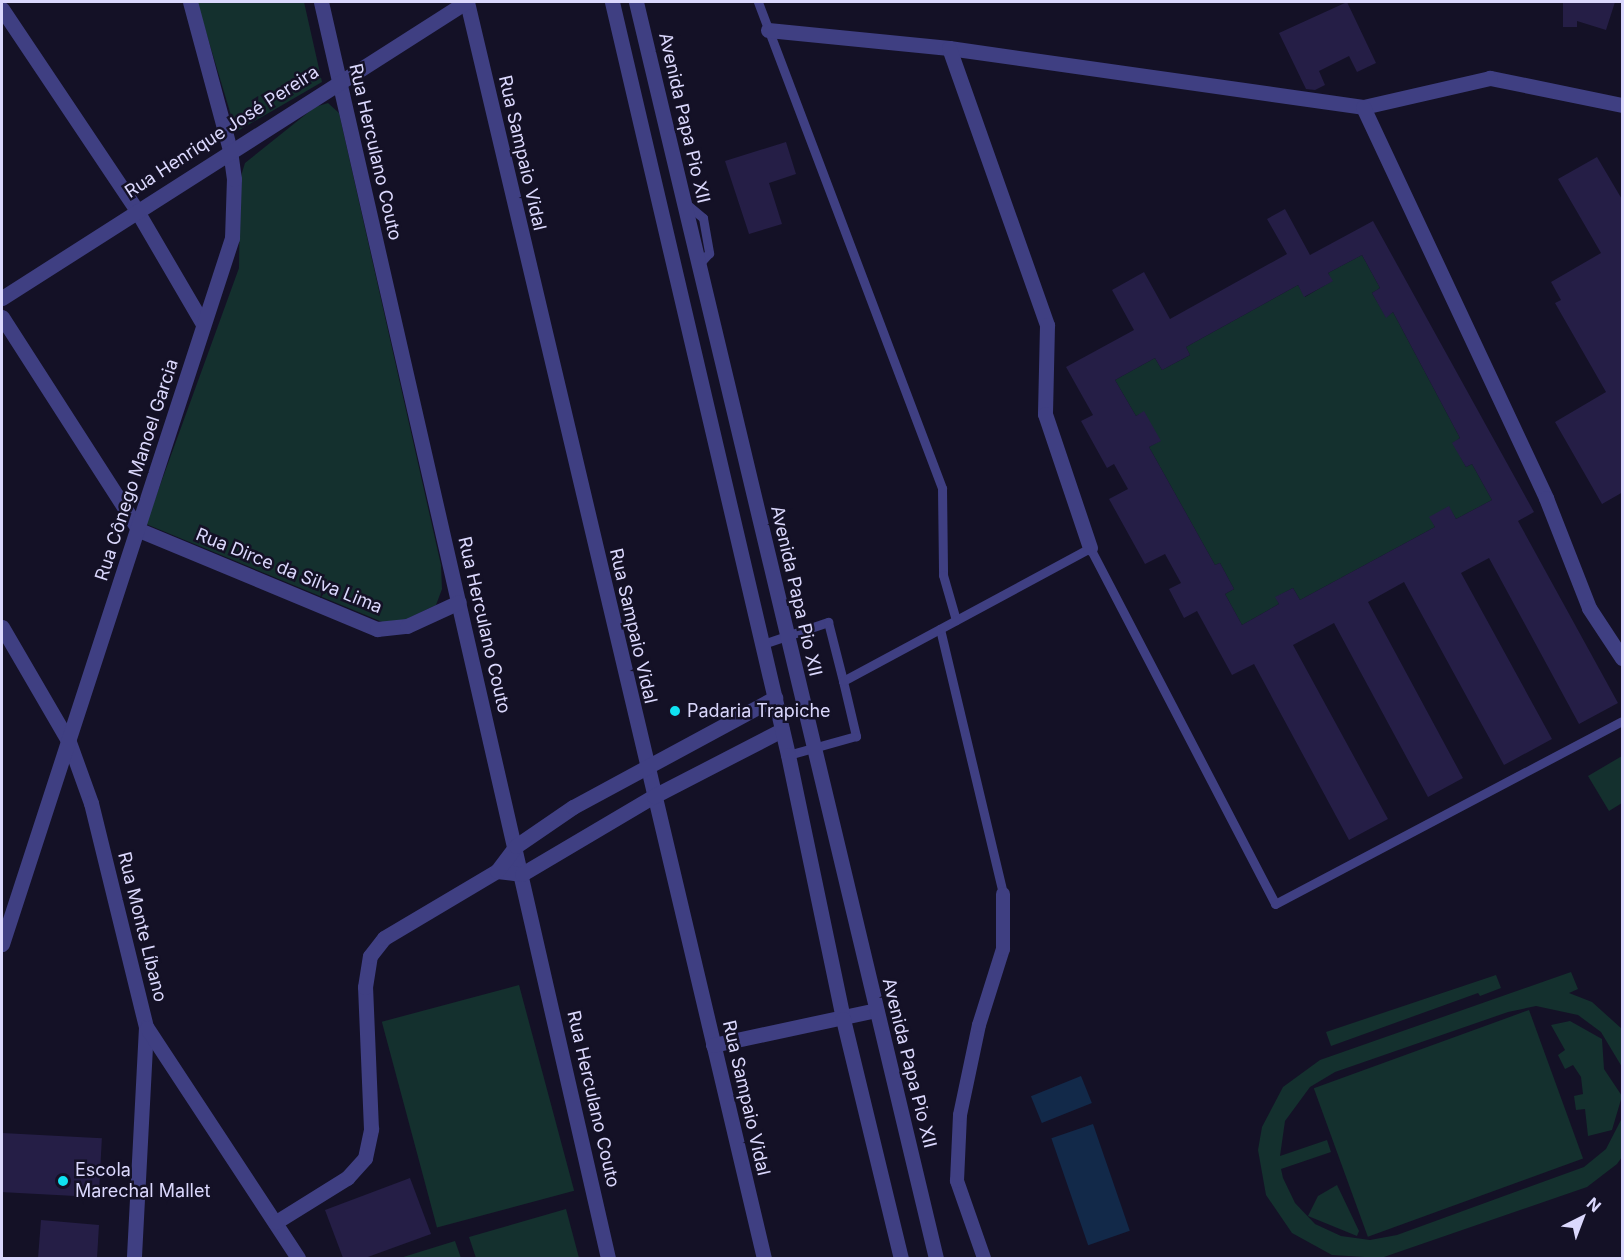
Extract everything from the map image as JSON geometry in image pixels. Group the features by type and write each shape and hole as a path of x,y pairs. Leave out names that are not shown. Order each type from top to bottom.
{"street":[{"name":"Rua Cônego Manoel Garcia","path":"2,944 139,530 202,324 232,238 234,179 230,150 190,2"},
{"name":"Rua Herculano Couto","path":"321,2 516,846 608,1258"},
{"name":"Rua Henrique José Pereira","path":"2,298 338,81 467,2"},
{"name":"Rua Sampaio Vidal","path":"467,2 764,1258"},
{"path":"612,2 763,644 843,1019 901,1258"},
{"name":"Avenida Papa Pio XII","path":"636,2 812,748 936,1258"},
{"path":"2,9 137,211 202,324"},
{"path":"768,30 949,48 1363,107 1490,78 1623,105"},
{"path":"949,48 1047,325 1044,414 1090,548"},
{"path":"1363,107 1546,498 1588,608 1623,658"},
{"path":"648,157 672,152"},
{"path":"2,317 139,530"},
{"path":"707,408 731,403"},
{"name":"Rua Dirce da Silva Lima","path":"139,530 377,629 407,626 459,602"},
{"name":"Rua Monte Líbano","path":"2,627 69,742 91,803 146,1027 134,1258"},
{"path":"276,1222 347,1178 365,1158 370,1145 365,987 370,956 406,922 497,871 516,846 573,807 646,765 775,698"},
{"path":"497,871 522,874 654,796 782,730"},
{"path":"984,1258 957,1181 960,1115 978,1025 1003,949 1003,894"},
{"path":"713,1045 843,1019 876,1010"},
{"path":"146,1027 298,1258"}],"lane":[{"path":"758,2 942,488 943,575 956,620"},
{"path":"843,681 1090,548 1275,904 1623,721"},
{"path":"763,644 828,622 856,736 788,755"},
{"path":"940,629 1003,894"}],"green space":[{"path":"197,2 304,2 322,82 236,132"},
{"path":"328,103 339,113 441,565 442,589 436,605 392,626 146,524 239,268 240,179 245,163 315,107"},
{"path":"1362,255 1380,288 1372,293 1386,317 1393,312 1460,438 1453,443 1466,467 1472,464 1492,500 1456,519 1449,507 1430,517 1435,527 1300,600 1293,588 1276,597 1279,604 1242,625 1225,594 1234,589 1220,563 1215,565 1149,447 1160,441 1144,412 1136,416 1115,380 1155,358 1162,370 1190,355 1186,347 1298,285 1305,297 1332,281 1328,273"},
{"path":"1622,756 1622,803 1609,811 1588,776"},
{"path":"1571,972 1578,989 1569,993 1592,1002 1622,1029 1622,1067 1601,1032 1578,1015 1536,1006 1508,1012 1335,1072 1310,1087 1285,1121 1280,1156 1327,1140 1331,1152 1281,1169 1283,1178 1295,1203 1315,1224 1341,1236 1370,1240 1397,1235 1584,1167 1606,1149 1622,1118 1622,1157 1617,1164 1587,1187 1381,1258 1332,1255 1292,1233 1266,1195 1258,1150 1262,1127 1283,1087 1320,1060"},
{"path":"1496,975 1501,988 1480,996 1478,993 1331,1046 1326,1032"},
{"path":"519,985 574,1191 437,1227 382,1022"},
{"path":"1529,1010 1583,1158 1368,1237 1314,1088"},
{"path":"1570,1021 1602,1039 1604,1069 1622,1096 1612,1130 1588,1136 1585,1109 1576,1110 1574,1096 1583,1094 1581,1077 1573,1065 1565,1069 1558,1055 1565,1050 1551,1025"},
{"path":"1337,1185 1359,1231 1357,1236 1308,1216 1318,1196"},
{"path":"566,1209 579,1258 476,1258 469,1237"},
{"path":"455,1241 461,1258 400,1258"}],"water":[{"path":"1081,1076 1092,1103 1042,1123 1031,1096"},
{"path":"1093,1124 1130,1231 1088,1245 1051,1138"}],"building":[{"path":"1347,2 1376,63 1357,72 1349,56 1319,71 1325,85 1315,90 1306,89 1279,33"},
{"path":"1563,2 1615,2 1606,30 1577,21 1577,27 1563,27"},
{"path":"786,142 796,174 769,183 782,224 749,234 725,161"},
{"path":"1597,157 1623,201 1623,492 1602,504 1555,422 1606,392 1555,303 1561,300 1551,282 1601,253 1558,179"},
{"path":"1285,209 1310,255 1373,221 1534,512 1518,521 1618,703 1579,724 1489,558 1461,573 1552,739 1504,765 1404,582 1368,602 1463,778 1428,797 1334,623 1293,645 1388,819 1349,840 1254,664 1232,675 1197,611 1184,618 1169,589 1181,583 1165,554 1145,564 1109,499 1128,489 1114,464 1107,468 1081,421 1093,415 1066,367 1134,330 1112,290 1144,272 1170,319 1287,254 1267,219","holes":["1362,255 1380,288 1372,293 1386,318 1393,312 1460,438 1452,443 1466,467 1472,464 1492,500 1456,519 1449,506 1429,517 1435,527 1300,600 1293,588 1275,597 1279,604 1242,625 1225,594 1234,589 1220,563 1215,565 1149,447 1161,441 1144,411 1136,416 1115,380 1155,358 1162,370 1190,355 1186,347 1298,285 1304,297 1333,281 1328,273"]},
{"path":"2,1133 102,1138 99,1197 2,1192"},
{"path":"410,1178 431,1234 365,1258 343,1258 325,1210"},
{"path":"41,1220 99,1225 97,1258 38,1258"}],"place":[{"name":"Padaria Trapiche","path":"675,711"},
{"name":"Escola Marechal Mallet","path":"63,1181"}]}
